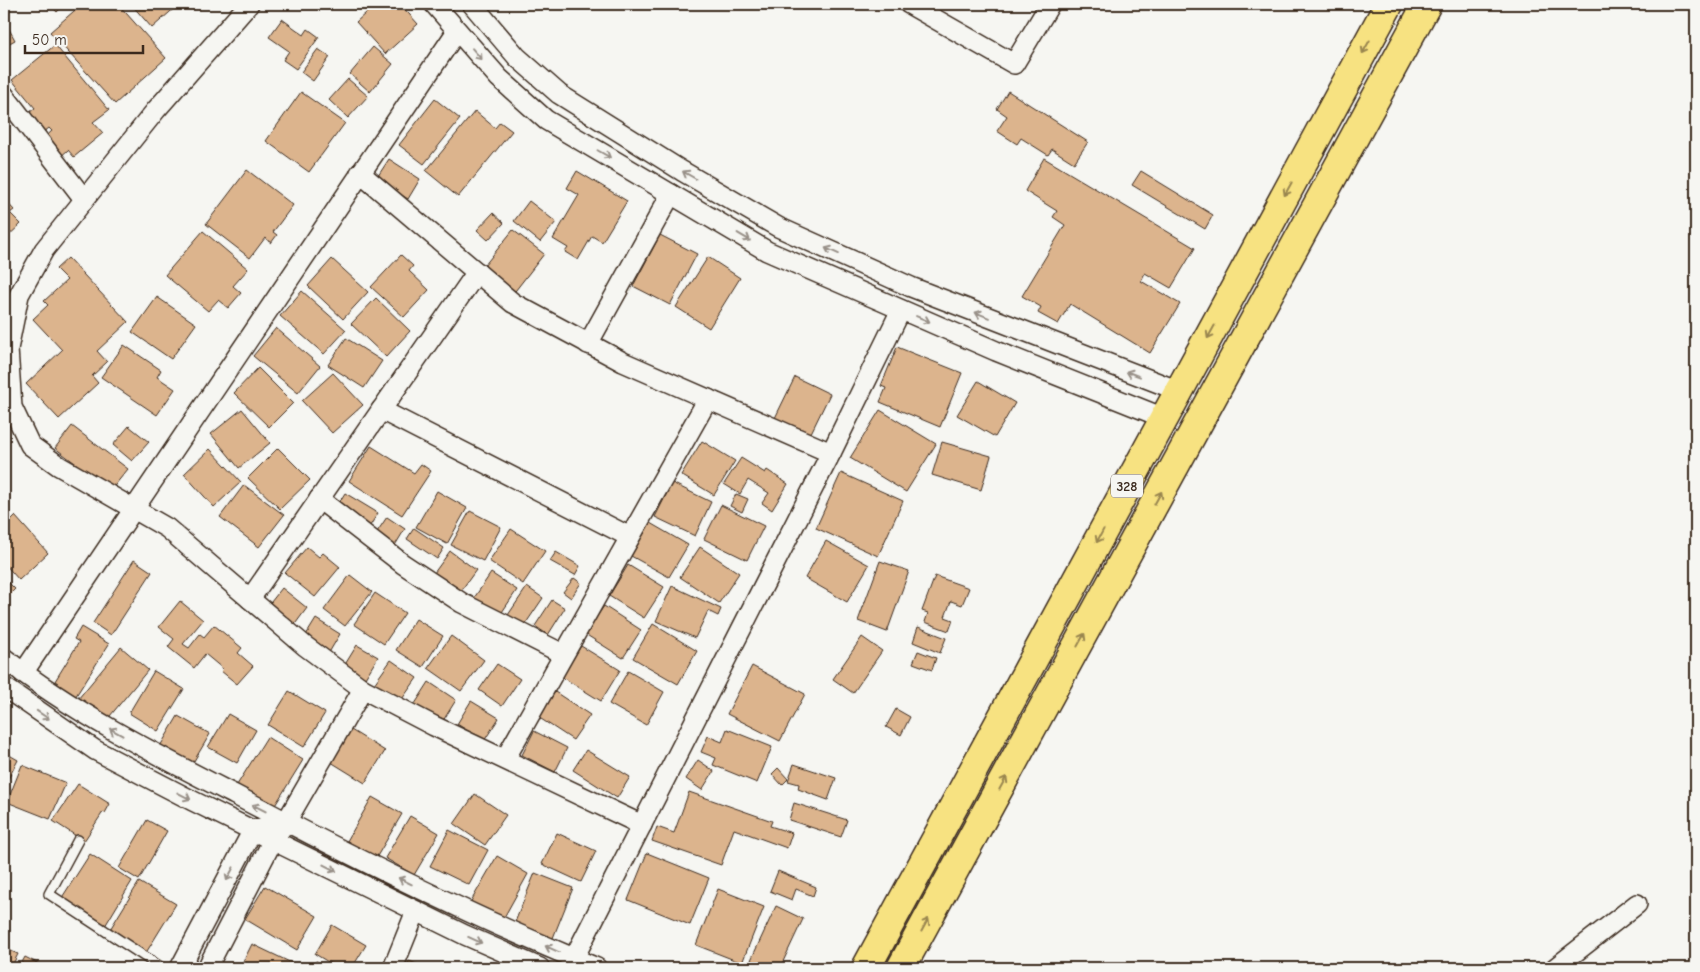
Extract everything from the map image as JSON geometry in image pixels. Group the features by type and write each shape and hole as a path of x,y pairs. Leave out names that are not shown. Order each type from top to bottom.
{"main road":[{"name":"328","path":"866,968 1390,4"},
{"path":"902,968 1427,4"}],"street":[{"path":"248,4 156,110 84,199 44,250 19,295 8,349 12,407 30,445 59,466 167,528 305,646 363,689 434,726 642,825"},
{"path":"434,4 499,78 546,120 767,251 996,351 1164,418"},
{"path":"472,4 517,57 559,94 682,171 778,227 911,286 1179,391"},
{"path":"909,4 1014,64 1050,4"},
{"path":"23,673 458,31"},
{"path":"4,95 84,199"},
{"path":"360,173 514,304 623,362 831,453"},
{"path":"588,344 671,194"},
{"path":"250,599 477,272"},
{"path":"574,958 831,453 901,310"},
{"path":"505,759 708,399"},
{"path":"381,410 630,538"},
{"path":"319,499 403,564 462,603 564,654"},
{"path":"4,658 34,681 110,728 286,822 465,910 597,968"},
{"path":"4,686 95,750 416,911 540,968"},
{"path":"208,968 273,840 286,822 363,689"},
{"path":"180,968 253,830 286,822"},
{"path":"1555,968 1637,904"},
{"path":"393,968 416,911"}],"lane":[{"path":"78,840 49,894 162,968"}],"building":[{"path":"49,4 65,4 57,12"},
{"path":"82,4 118,4 166,58 115,104 50,32"},
{"path":"131,4 179,4 152,28"},
{"path":"376,4 400,4 418,24 385,54 356,22"},
{"path":"282,19 304,35 308,29 319,37 296,69 283,60 289,51 269,37"},
{"path":"4,20 15,40 4,46"},
{"path":"55,45 109,110 93,122 103,133 74,157 68,150 59,158 43,139 52,131 49,128 39,136 24,117 35,108 12,80"},
{"path":"373,47 393,64 370,92 350,74"},
{"path":"318,49 330,57 313,81 301,72"},
{"path":"348,79 368,96 348,118 329,100"},
{"path":"1008,91 1088,142 1074,163 1052,149 1048,155 1021,138 1017,144 997,131 1007,116 997,109"},
{"path":"301,92 345,123 309,172 266,141"},
{"path":"435,99 460,119 424,164 399,145"},
{"path":"475,111 495,128 500,122 512,131 458,197 426,171"},
{"path":"1044,158 1195,248 1171,288 1145,273 1141,281 1180,304 1150,353 1070,304 1058,324 1038,313 1041,307 1022,296 1065,225 1053,217 1057,211 1025,191"},
{"path":"389,159 420,179 408,199 376,179"},
{"path":"247,170 293,205 273,232 277,235 271,243 265,238 250,258 206,224"},
{"path":"577,171 627,201 602,242 592,236 578,260 565,252 568,248 553,239 579,195 567,188"},
{"path":"1141,171 1213,215 1205,229 1132,185"},
{"path":"4,199 14,210 10,213 21,224 4,240"},
{"path":"529,201 556,222 540,242 514,221"},
{"path":"493,213 504,223 488,240 477,230"},
{"path":"513,230 544,254 512,295 480,271"},
{"path":"203,231 248,269 233,286 241,293 228,308 218,300 208,311 165,275"},
{"path":"660,235 697,254 670,305 633,286"},
{"path":"401,255 413,266 409,271 429,290 404,317 371,287"},
{"path":"708,257 740,278 709,328 676,307"},
{"path":"68,258 128,322 97,351 107,362 92,376 98,383 59,419 26,384 62,350 33,319 48,305 44,301 67,280 56,269"},
{"path":"332,259 368,292 343,319 308,286"},
{"path":"302,291 346,330 324,354 280,316"},
{"path":"157,297 196,324 171,359 132,332"},
{"path":"376,298 410,331 386,357 351,324"},
{"path":"276,328 320,366 298,393 253,356"},
{"path":"346,338 382,361 364,388 328,365"},
{"path":"124,345 161,370 157,377 175,389 157,415 101,377"},
{"path":"897,347 962,373 940,427 880,402 886,388 881,386"},
{"path":"258,368 293,403 269,427 234,393"},
{"path":"333,373 363,405 332,433 302,401"},
{"path":"795,377 830,394 810,435 775,418"},
{"path":"978,381 1015,403 995,437 957,415"},
{"path":"242,409 270,443 239,468 211,434"},
{"path":"880,410 936,444 906,492 850,458"},
{"path":"72,426 128,469 111,490 55,448"},
{"path":"129,426 149,442 132,461 113,445"},
{"path":"702,441 735,461 714,495 681,475"},
{"path":"942,442 991,456 981,490 932,475"},
{"path":"371,446 414,473 421,464 431,471 402,515 349,481"},
{"path":"278,448 310,480 280,509 248,478"},
{"path":"210,449 241,482 214,507 184,474"},
{"path":"741,458 765,473 767,470 788,484 772,510 762,503 769,493 748,480 740,494 724,484"},
{"path":"841,473 903,501 878,556 816,528"},
{"path":"664,479 711,502 695,536 655,517 667,493 659,489"},
{"path":"244,485 284,515 259,547 220,517"},
{"path":"437,491 467,508 447,544 416,527"},
{"path":"345,493 378,513 368,529 335,509"},
{"path":"736,494 748,499 742,512 730,506"},
{"path":"721,505 764,526 747,560 704,539"},
{"path":"470,511 501,527 483,561 451,545"},
{"path":"15,516 48,553 19,580 4,563 4,527"},
{"path":"387,517 405,529 394,547 375,535"},
{"path":"650,523 688,545 669,577 631,556"},
{"path":"414,528 444,548 437,559 407,539"},
{"path":"511,529 545,551 523,584 489,561"},
{"path":"826,541 869,565 847,602 805,578"},
{"path":"307,547 319,557 323,553 340,567 315,597 285,573"},
{"path":"700,547 739,573 719,603 680,577"},
{"path":"450,551 476,570 460,592 434,573"},
{"path":"556,552 580,566 575,575 550,561"},
{"path":"134,560 152,572 111,635 93,623"},
{"path":"880,561 909,571 887,632 858,621"},
{"path":"628,565 664,587 644,618 609,596"},
{"path":"491,573 517,590 500,615 474,598"},
{"path":"350,575 372,592 345,626 324,610"},
{"path":"935,576 969,588 962,605 951,601 945,617 953,620 949,631 925,622 928,613 922,611"},
{"path":"4,578 15,589 4,600"},
{"path":"574,578 581,583 571,598 563,592"},
{"path":"672,586 721,609 718,616 708,611 695,638 656,621"},
{"path":"527,587 543,598 524,626 508,615"},
{"path":"282,588 307,608 293,627 267,607"},
{"path":"375,593 405,613 384,644 354,624"},
{"path":"552,600 565,608 548,635 535,626"},
{"path":"180,601 203,620 183,644 189,648 200,634 204,637 214,625 242,648 238,653 253,666 237,684 205,654 194,668 168,647 174,639 159,627"},
{"path":"604,606 641,630 623,658 585,634"},
{"path":"316,619 340,634 327,656 303,640"},
{"path":"416,619 443,636 423,667 396,650"},
{"path":"653,624 697,651 678,684 633,658"},
{"path":"81,627 109,644 72,702 53,691 58,683 55,681 79,642 74,639"},
{"path":"918,627 946,638 940,653 913,642"},
{"path":"451,636 484,660 461,691 428,668"},
{"path":"862,637 882,651 853,693 833,679"},
{"path":"357,645 378,657 362,683 341,671"},
{"path":"581,646 620,670 601,701 562,677"},
{"path":"121,647 148,670 105,722 78,699"},
{"path":"918,651 936,658 932,670 913,663"},
{"path":"391,660 417,678 400,702 374,684"},
{"path":"497,664 520,679 502,706 479,690"},
{"path":"752,666 805,694 780,741 727,714"},
{"path":"154,671 184,689 158,731 129,713"},
{"path":"628,671 664,692 646,725 609,704"},
{"path":"429,682 456,700 441,724 413,707"},
{"path":"289,691 325,713 304,747 268,725"},
{"path":"555,692 590,715 573,740 538,717"},
{"path":"471,701 499,718 484,741 457,724"},
{"path":"896,709 910,717 901,735 886,727"},
{"path":"228,714 256,730 237,763 208,747"},
{"path":"178,716 210,734 191,766 159,748"},
{"path":"727,729 772,747 757,783 713,765 716,758 701,752 708,736 722,742"},
{"path":"351,730 385,751 365,783 331,762"},
{"path":"534,731 567,748 555,772 522,755"},
{"path":"267,737 303,760 274,807 237,785"},
{"path":"586,750 630,777 617,798 573,770"},
{"path":"4,752 18,760 4,787"},
{"path":"698,760 714,771 702,790 686,779"},
{"path":"794,764 836,778 828,800 798,789 799,784 788,781"},
{"path":"22,765 66,783 50,819 7,802"},
{"path":"778,768 788,779 782,785 772,774"},
{"path":"78,784 110,804 84,841 53,821"},
{"path":"689,792 772,821 770,826 792,833 787,848 734,829 721,865 652,841 657,827 674,833"},
{"path":"475,794 506,815 485,845 454,824"},
{"path":"372,797 402,814 376,858 347,841"},
{"path":"794,803 847,820 841,837 789,820"},
{"path":"410,816 439,833 414,875 385,858"},
{"path":"147,820 167,831 139,880 119,868"},
{"path":"449,830 488,850 469,885 430,866"},
{"path":"557,833 596,851 581,882 542,864"},
{"path":"647,853 709,878 690,925 628,900"},
{"path":"90,854 132,881 105,926 61,899"},
{"path":"497,856 528,874 502,921 470,903"},
{"path":"778,871 816,887 813,896 796,889 792,900 770,891"},
{"path":"535,873 573,888 551,943 513,927"},
{"path":"139,882 176,904 144,956 109,931"},
{"path":"265,886 317,916 297,950 245,919"},
{"path":"718,889 764,907 742,963 696,945"},
{"path":"776,906 803,919 780,968 770,968 751,960"},
{"path":"332,925 366,945 352,968 338,968 315,954"},
{"path":"252,944 298,966 297,968 240,968"},
{"path":"4,948 18,954 11,968 4,968"},
{"path":"25,957 47,968 19,968"},
{"path":"316,961 329,968 312,968"},
{"path":"409,961 427,968 406,968"}]}
